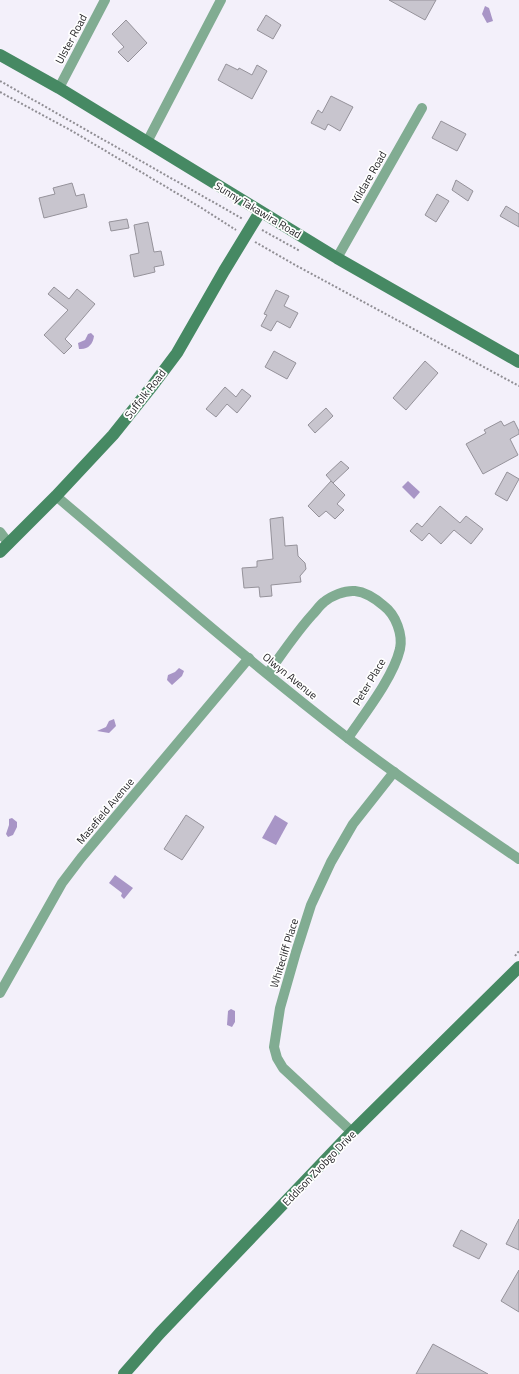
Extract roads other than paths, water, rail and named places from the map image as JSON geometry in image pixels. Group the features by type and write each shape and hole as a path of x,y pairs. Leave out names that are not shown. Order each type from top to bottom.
{"street":[{"name":"Ulster Road","path":"59,88 105,0"},
{"path":"147,142 221,0"},
{"name":"Sunny Takawira Road","path":"0,55 59,88 337,258 519,362"},
{"name":"Kildare Road","path":"337,258 422,108"},
{"name":"Suffolk Road","path":"0,552 10,544 113,435 169,364 177,353 260,212"},
{"name":"Olwyn Avenue","path":"56,496 268,674 348,738 519,859"},
{"path":"0,532 10,544"},
{"name":"Peter Place","path":"268,674 302,626 324,601 346,591 354,591 376,600 387,608 400,631 400,648 392,671 348,738"},
{"name":"Masefield Avenue","path":"0,993 62,884 81,858 249,658"},
{"name":"Whitecliff Place","path":"352,1132 283,1068 277,1058 274,1047 280,1008 311,905 331,862 353,824 394,772"},
{"name":"Eddison Zvobgo Drive","path":"124,1374 160,1333 352,1132 519,967"}]}
